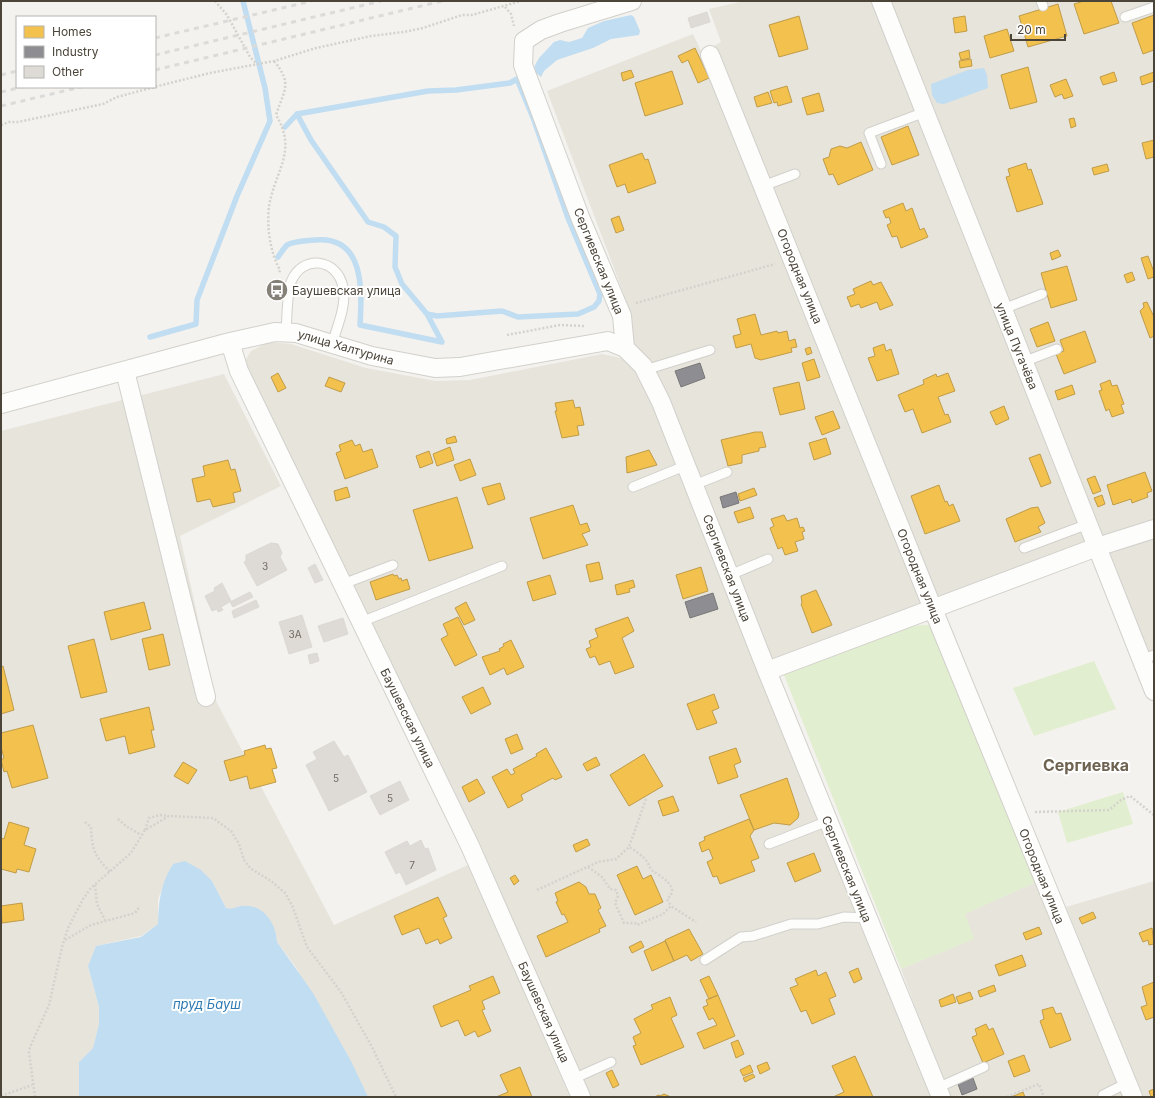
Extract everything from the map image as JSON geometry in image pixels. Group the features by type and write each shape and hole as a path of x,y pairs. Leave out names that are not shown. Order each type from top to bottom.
{"street":[{"name":"Сергиевская улица","path":"632,1 541,30 524,41 523,65 557,151 580,217 622,316 625,348 646,370 661,402 767,671 939,1092"},
{"name":"улица Пугачёва","path":"881,1 1097,547 1148,657 1154,691"},
{"name":"Огородная улица","path":"710,55 933,609 1130,1090"},
{"name":"улица Халтурина","path":"1,404 230,342 262,334 286,331 308,336 372,356 435,368 460,367 608,341 625,348"},
{"name":"Баушевская улица","path":"230,342 239,371 470,846 581,1097"},
{"path":"125,370 206,697"},
{"path":"767,671 1097,547 1154,529"}],"lane":[{"path":"1125,17 1154,7"},
{"path":"881,164 869,133 925,112"},
{"path":"763,186 794,174"},
{"path":"286,331 291,283 300,268 313,262 325,264 338,274 343,287 343,306 332,344"},
{"path":"1003,309 1042,294"},
{"path":"646,370 710,350"},
{"path":"1024,362 1057,350"},
{"path":"633,487 687,465"},
{"path":"694,485 727,472"},
{"path":"1024,548 1088,524"},
{"path":"730,575 768,559"},
{"path":"343,584 393,564"},
{"path":"361,622 502,566"},
{"path":"769,844 828,821"},
{"path":"705,960 741,937 753,936 792,924 818,924 844,918 868,918"},
{"path":"573,1079 611,1062"},
{"path":"939,1092 984,1067"},
{"path":"1103,1095 1130,1090"}],"path":[{"path":"215,1 227,15 250,57 256,63"},
{"path":"156,87 256,63 274,61 316,48 370,36 404,32 462,15 472,15 521,1"},
{"path":"274,61 286,76 285,90 276,115 280,122 286,150 269,207 271,246 280,270"},
{"path":"1,125 103,104 118,97 151,88"},
{"path":"633,304 793,259"},
{"path":"507,335 560,325 592,326"},
{"path":"1016,813 1109,810 1121,800 1130,796 1154,815"},
{"path":"537,890 598,862 616,859 629,847 646,799"},
{"path":"35,1097 32,1085 30,1047 49,1005 64,941 75,913 83,899 95,884 131,853 145,830 149,818 160,815 213,818 231,831 239,844 244,860 250,868 271,881 285,893 292,905 307,947 341,992 372,1047 396,1097"},
{"path":"145,830 170,816"},
{"path":"118,819 141,835"},
{"path":"85,822 91,827 92,840 97,857 110,872"},
{"path":"629,847 645,858 652,870 659,873 669,884 672,890 671,896 667,899 670,906 696,922"},
{"path":"588,867 602,877 610,889 616,890 618,896 615,902 624,923 635,923 637,925 663,914 670,906"},
{"path":"95,884 97,904 106,920"},
{"path":"64,941 86,927 106,920 135,914 140,906"},
{"path":"1007,1097 1039,1084 1044,1097"},
{"path":"1,1096 32,1085"}],"shaded area":[{"path":"744,1 874,1 1088,541 937,597 711,48 721,42 709,9"},
{"path":"889,1 1154,1 1154,519 1101,536"},
{"path":"693,34 727,106 923,607 770,665 630,346 632,316 547,91"},
{"path":"268,342 291,344 366,368 436,381 470,380 602,354 621,358 641,372 720,578 760,671 931,1097 589,1097 454,791 246,368 245,361 251,351"},
{"path":"224,374 281,486 180,536 216,701 334,925 468,865 570,1097 368,1097 295,966 277,942 276,935 243,906 229,910 226,908 212,881 173,864 158,899 158,924 141,936 96,946 88,966 99,1007 99,1024 93,1048 79,1062 79,1097 1,1097 1,431"},
{"path":"1154,536 1154,672 1106,551"},
{"path":"1154,881 1154,1097 1142,1097 1066,907"},
{"path":"1036,882 1125,1097 965,1097 964,1095 949,1097 901,969 973,939 964,914"}],"green space":[{"path":"929,625 936,632 1036,882 965,914 974,939 901,969 784,675 904,628"},
{"path":"1094,661 1116,709 1034,736 1013,688"},
{"path":"1123,792 1133,824 1067,843 1058,812"}],"water":[{"path":"631,15 634,17 640,31 639,35 611,39 593,48 557,60 544,71 541,77 536,73 534,67 539,58 554,42 560,40 569,42 582,38 588,28 604,21"},
{"path":"984,68 987,75 988,88 944,104 937,103 932,95 931,84 968,70"},
{"name":"пруд Бауш","path":"185,861 201,870 212,881 226,908 232,909 241,906 249,906 256,908 262,911 271,921 277,942 313,993 352,1063 368,1097 79,1097 79,1062 93,1048 99,1024 99,1007 88,966 96,946 141,937 158,924 160,900 165,879 173,864"}],"building: Homes":[{"path":"1084,1 1111,1 1119,23 1084,34 1074,4"},
{"path":"1058,4 1067,36 1028,47 1019,16"},
{"path":"1154,15 1154,50 1143,54 1132,23"},
{"path":"799,16 808,49 779,57 769,25"},
{"path":"965,16 967,31 955,33 953,18"},
{"path":"1007,29 1014,51 990,58 984,36"},
{"path":"695,48 709,78 698,83 688,60 682,63 678,56"},
{"path":"969,50 970,58 961,60 959,53"},
{"path":"971,59 972,66 960,68 959,61"},
{"path":"1028,67 1037,102 1010,109 1001,75"},
{"path":"631,70 634,77 623,81 621,73"},
{"path":"672,71 683,104 645,116 635,83"},
{"path":"1114,72 1117,81 1103,85 1100,77"},
{"path":"1154,72 1154,81 1142,85 1140,77"},
{"path":"1066,79 1073,96 1064,99 1062,94 1055,97 1050,85"},
{"path":"787,86 792,102 778,106 777,102 774,103 770,91"},
{"path":"768,92 772,103 757,107 754,97"},
{"path":"819,93 824,111 807,115 802,98"},
{"path":"1074,118 1076,126 1071,128 1069,119"},
{"path":"908,126 919,155 892,165 881,137"},
{"path":"1154,140 1154,157 1146,159 1142,143"},
{"path":"861,142 873,170 838,185 833,174 829,175 823,159 829,157 831,149 840,146 847,148"},
{"path":"642,153 645,160 648,159 656,183 628,193 625,184 617,187 609,165"},
{"path":"1026,163 1028,170 1031,169 1043,204 1017,212 1006,177 1010,176 1008,169"},
{"path":"1107,164 1109,171 1094,175 1092,168"},
{"path":"903,203 906,211 912,208 920,230 924,228 928,237 901,248 897,236 892,237 887,225 891,223 889,217 886,218 883,211"},
{"path":"619,216 624,230 616,233 611,219"},
{"path":"1058,250 1061,256 1052,260 1050,253"},
{"path":"1148,256 1154,272 1154,277 1148,279 1141,258"},
{"path":"1067,266 1077,300 1051,308 1041,273"},
{"path":"1132,272 1135,280 1127,283 1124,275"},
{"path":"871,281 873,285 881,282 893,305 880,310 877,302 861,308 859,304 851,307 847,297 855,294 853,289"},
{"path":"1147,302 1154,317 1154,336 1150,338 1140,311 1144,307 1143,303"},
{"path":"755,314 761,335 777,331 778,333 787,331 789,341 795,339 797,347 791,348 792,352 761,360 755,358 751,344 736,348 733,336 741,334 737,319"},
{"path":"1048,322 1055,341 1037,347 1030,329"},
{"path":"1085,331 1096,362 1064,374 1056,354 1064,351 1060,340"},
{"path":"884,344 886,351 891,349 899,374 877,381 868,358 875,356 873,348"},
{"path":"810,347 812,353 807,355 805,349"},
{"path":"814,359 820,377 807,381 802,363"},
{"path":"278,373 286,388 278,392 271,377"},
{"path":"948,373 955,391 938,397 945,415 948,414 951,422 922,433 913,409 905,412 898,395 924,384 923,380 936,374 937,377"},
{"path":"329,377 345,383 341,392 325,386"},
{"path":"1110,380 1112,386 1117,385 1124,404 1121,405 1124,413 1112,417 1109,409 1106,411 1099,391 1102,390 1100,384"},
{"path":"799,382 805,409 780,415 773,388"},
{"path":"1072,385 1075,394 1058,400 1055,391"},
{"path":"573,400 575,408 580,407 584,425 577,426 579,435 562,438 555,411 557,411 555,403"},
{"path":"1004,406 1009,419 996,425 990,412"},
{"path":"833,411 840,428 822,435 815,417"},
{"path":"755,432 762,432 766,447 759,448 759,451 742,455 742,463 728,466 721,440"},
{"path":"455,436 457,442 447,444 446,439"},
{"path":"826,438 831,454 814,460 809,443"},
{"path":"352,440 355,446 360,444 363,452 372,449 378,467 345,479 336,453 341,451 339,445"},
{"path":"450,447 454,460 437,466 433,454"},
{"path":"649,450 657,465 627,473 626,457"},
{"path":"429,451 433,463 420,468 416,456"},
{"path":"1040,454 1051,483 1041,487 1029,458"},
{"path":"470,459 476,475 460,481 454,465"},
{"path":"228,460 231,470 235,469 241,491 233,493 235,502 213,507 210,499 197,502 192,479 205,476 203,466"},
{"path":"1145,472 1152,491 1147,493 1148,497 1132,503 1131,499 1113,505 1107,485"},
{"path":"1095,476 1101,491 1093,494 1087,479"},
{"path":"500,483 505,499 488,505 482,488"},
{"path":"939,485 945,502 947,501 949,506 953,504 960,521 925,534 911,496"},
{"path":"347,487 350,497 336,501 334,491"},
{"path":"754,488 757,495 740,501 738,494"},
{"path":"1102,495 1105,504 1098,507 1094,498"},
{"path":"457,497 473,548 429,561 413,510"},
{"path":"573,505 580,525 587,523 590,531 582,534 588,545 543,559 530,518"},
{"path":"750,507 754,518 738,523 734,512"},
{"path":"1038,507 1045,523 1038,527 1041,532 1015,542 1006,519 1031,508"},
{"path":"784,515 787,521 797,518 800,528 803,527 805,531 802,532 804,539 795,542 798,551 785,555 782,547 778,549 770,528 774,526 771,519"},
{"path":"599,562 603,579 590,582 586,565"},
{"path":"701,567 708,591 683,599 676,575"},
{"path":"393,574 394,576 397,575 399,579 401,578 402,581 407,579 410,589 376,600 370,582"},
{"path":"550,575 556,594 533,601 527,582"},
{"path":"633,580 635,587 629,589 630,592 617,595 615,585"},
{"path":"816,590 832,625 812,633 801,604 801,596"},
{"path":"144,602 151,629 111,640 104,612"},
{"path":"466,602 475,620 464,625 455,608"},
{"path":"458,617 477,655 455,666 441,639 448,635 443,624"},
{"path":"628,617 634,631 622,638 634,667 615,674 610,661 599,665 595,656 590,658 586,649 591,647 589,641 598,637 595,629"},
{"path":"163,634 170,665 149,670 142,639"},
{"path":"94,639 107,692 81,698 68,646"},
{"path":"511,640 524,667 507,675 504,668 490,675 482,657 500,651 499,649 504,646 503,644"},
{"path":"3,666 14,710 1,714 1,667"},
{"path":"483,687 491,704 471,714 462,697"},
{"path":"714,694 719,708 712,711 717,723 697,730 687,704"},
{"path":"149,707 154,730 151,730 155,747 129,754 125,736 106,741 100,719"},
{"path":"33,725 48,778 12,788 7,771 4,772 1,760 4,758 1,747 1,733"},
{"path":"517,734 523,749 511,754 505,739"},
{"path":"265,745 266,749 271,748 277,768 272,769 276,782 250,789 247,776 230,781 224,761 245,755 244,751"},
{"path":"546,748 562,777 555,780 553,778 521,795 523,800 508,808 492,777 507,769 511,775 515,773 513,769 537,756 536,754"},
{"path":"736,748 741,762 734,765 738,777 718,784 709,757"},
{"path":"644,754 663,786 629,806 610,775"},
{"path":"596,757 600,765 587,771 583,764"},
{"path":"183,762 197,770 188,784 174,776"},
{"path":"787,778 799,814 798,818 790,825 774,823 754,830 740,795"},
{"path":"477,779 485,793 469,802 462,787"},
{"path":"673,796 679,811 663,816 658,801"},
{"path":"749,819 754,830 750,836 759,858 751,861 755,871 720,884 717,876 713,877 707,862 713,859 709,849 702,852 699,843 705,840 704,837"},
{"path":"9,822 29,828 24,845 36,849 29,872 17,869 16,873 1,869 1,838 4,839"},
{"path":"587,839 590,845 576,852 573,845"},
{"path":"814,853 821,871 795,882 787,863"},
{"path":"637,866 643,879 651,875 663,902 635,915 617,875"},
{"path":"515,875 519,881 514,885 510,878"},
{"path":"579,882 586,887 589,894 595,894 601,908 598,910 606,926 599,929 600,932 546,957 537,936 568,922 564,914 562,915 556,902 558,901 555,893"},
{"path":"438,897 447,916 443,918 452,938 440,944 438,939 426,944 419,928 402,935 394,916"},
{"path":"22,903 24,920 2,923 1,906"},
{"path":"1093,912 1096,918 1082,924 1079,918"},
{"path":"1039,927 1042,934 1026,940 1023,933"},
{"path":"1152,928 1154,944 1149,945 1148,940 1143,942 1139,933"},
{"path":"689,929 703,954 691,961 687,955 674,961 665,940"},
{"path":"641,941 644,947 632,953 629,947"},
{"path":"665,941 674,961 652,971 644,951"},
{"path":"1022,955 1026,966 999,976 995,965"},
{"path":"858,968 862,979 854,983 849,972"},
{"path":"816,970 818,976 826,972 836,996 829,999 835,1014 812,1024 806,1010 801,1012 790,988 798,985 795,979"},
{"path":"493,976 500,993 482,1001 485,1009 482,1010 491,1031 478,1037 475,1031 465,1036 458,1020 441,1027 433,1006 471,990 469,986"},
{"path":"709,976 718,995 709,999 700,980"},
{"path":"1154,982 1154,1017 1146,1020 1141,1007 1147,1005 1142,987"},
{"path":"994,985 996,991 980,997 978,991"},
{"path":"970,992 973,999 959,1004 956,997"},
{"path":"953,994 956,1002 941,1007 939,1000"},
{"path":"718,995 735,1036 704,1049 697,1033 717,1025 713,1018 709,1020 703,1007 708,1005 706,1000"},
{"path":"670,997 677,1015 671,1018 684,1047 641,1065 633,1046 636,1045 633,1037 641,1033 634,1019 653,1009 651,1005"},
{"path":"1053,1007 1056,1014 1061,1013 1071,1040 1050,1048 1040,1021 1044,1019 1042,1010"},
{"path":"986,1024 989,1030 993,1028 1004,1054 983,1063 972,1037 977,1035 975,1029"},
{"path":"738,1040 744,1054 736,1058 731,1043"},
{"path":"1024,1055 1030,1071 1014,1077 1008,1061"},
{"path":"855,1056 873,1097 833,1097 844,1092 832,1066"},
{"path":"767,1062 770,1069 760,1074 757,1066"},
{"path":"750,1065 753,1072 743,1076 740,1070"},
{"path":"520,1067 532,1097 496,1097 508,1092 500,1075"},
{"path":"612,1070 619,1085 613,1088 606,1073"},
{"path":"753,1074 755,1077 745,1082 743,1078"},
{"path":"1154,1089 1154,1097 1151,1097 1149,1091"},
{"path":"1023,1092 1025,1097 1011,1097"},
{"path":"664,1094 671,1097 654,1097 660,1096"}],"building: Industry":[{"path":"700,363 705,378 681,387 675,371"},
{"path":"736,492 739,503 723,508 720,497"},
{"path":"713,593 718,609 690,618 685,602"},
{"path":"973,1078 977,1089 962,1095 958,1084"}],"building: Other":[{"path":"707,12 710,22 691,28 688,18"},
{"path":"271,543 278,544 282,553 280,557 287,570 257,586 244,562 246,561 246,555"},
{"path":"315,564 323,580 315,583 308,568"},
{"path":"222,583 231,601 221,607 223,610 218,612 217,609 212,611 205,596 215,591 214,588"},
{"path":"250,592 253,597 233,607 230,602"},
{"path":"256,600 259,607 234,618 232,611"},
{"path":"302,615 312,647 289,654 279,622"},
{"path":"343,618 348,634 324,642 318,626"},
{"path":"317,653 319,661 310,664 308,655"},
{"path":"334,741 344,757 348,755 367,792 329,811 306,765 317,759 313,752"},
{"path":"400,781 409,800 380,815 370,796"},
{"path":"421,840 425,849 428,848 436,870 406,885 400,872 396,874 385,852 407,841 410,846"}],"waterway":[{"path":"150,337 196,324 197,300 237,196 270,121 265,88 243,1"},
{"path":"285,127 297,114 311,140 368,222 384,227 396,236 395,267 402,284 427,314 437,316 502,311 518,317 578,314 594,307 599,301 600,294 568,218 534,120 517,79 510,83 456,90 428,91 297,114"},
{"path":"278,257 287,245 297,242 315,240 331,241 343,246 352,256 357,268 361,297 360,325 442,342 427,314"}],"railway":[{"path":"156,38 312,1"},
{"path":"156,55 381,1"},
{"path":"156,70 442,1"},
{"path":"1,75 16,71"},
{"path":"1,92 18,88"},
{"path":"1,106 77,88"}],"place":[{"name":"Баушевская улица","path":"277,290"}],"district":[{"name":"Сергиевка","path":"1086,765"}]}
